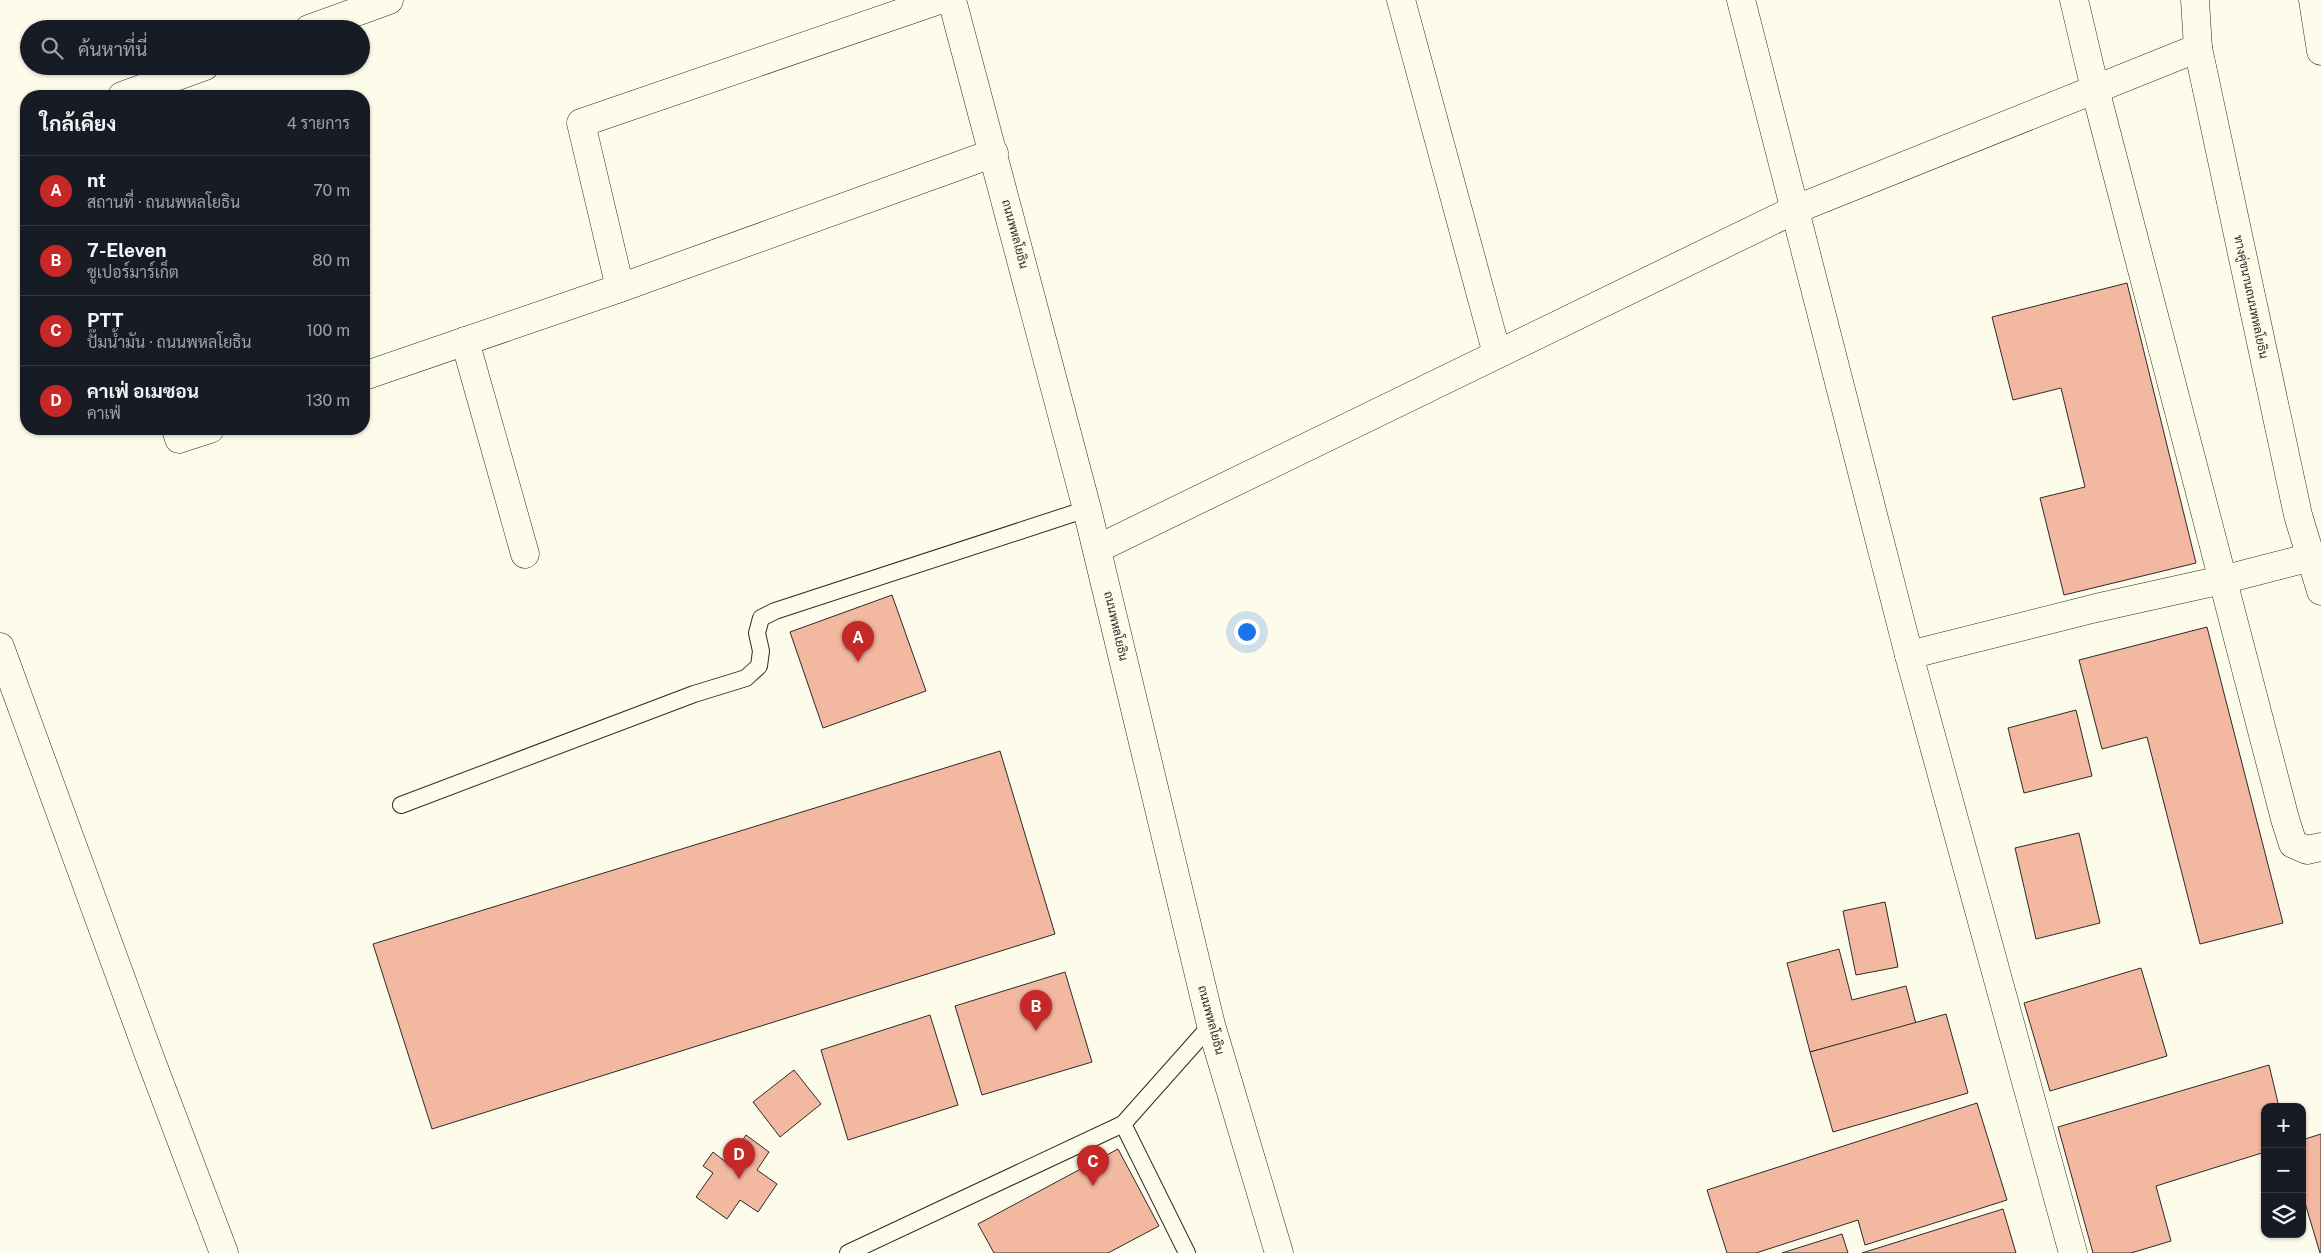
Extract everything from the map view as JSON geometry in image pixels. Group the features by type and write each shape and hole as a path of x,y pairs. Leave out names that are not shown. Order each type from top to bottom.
{"main road":[{"path":"334,20 389,0"},
{"path":"620,288 581,123 939,0"},
{"name":"ถนนพหลโยธิน","path":"952,0 1098,549 1211,1025 1279,1253"},
{"path":"1401,0 1497,354"},
{"path":"1741,0 1910,655 2072,1253"},
{"path":"2074,0 2095,89 2222,580 2293,844 2307,850 2321,847"},
{"name":"ทางคู่ขนานถนนพหลโยธิน","path":"2195,0 2198,48 2298,515 2321,591"},
{"path":"2313,0 2321,51"},
{"path":"1098,549 1794,210 2198,48"},
{"path":"139,90 180,75"},
{"path":"370,374 620,288 994,153"},
{"path":"465,340 525,554"},
{"path":"178,435 179,439 191,435"},
{"path":"1910,655 2096,608 2222,580 2311,556"},
{"path":"0,647 149,1055 224,1253"}],"lane":[{"path":"401,805 694,694 746,678 759,666 760,651 757,633 762,618 775,611 1087,509"},
{"path":"848,1253 1123,1124 1211,1025"},
{"path":"1123,1124 1187,1253"}],"building":[{"path":"2127,283 2196,563 2064,595 2040,498 2085,487 2061,388 2013,400 1992,317"},
{"path":"892,595 926,691 823,728 790,632"},
{"path":"2207,627 2283,923 2200,944 2147,737 2102,749 2079,660"},
{"path":"2076,710 2092,776 2024,793 2008,728"},
{"path":"1000,751 1055,934 432,1129 373,944"},
{"path":"2079,833 2100,923 2036,939 2015,848"},
{"path":"1885,902 1898,967 1856,975 1843,911"},
{"path":"1839,949 1852,1000 1906,986 1916,1024 1810,1052 1787,963"},
{"path":"2141,968 2167,1056 2050,1091 2024,1003"},
{"path":"1065,972 1092,1062 982,1095 955,1006"},
{"path":"1946,1014 1968,1093 1833,1132 1810,1052"},
{"path":"930,1015 958,1105 848,1140 821,1050"},
{"path":"2269,1065 2278,1103 2261,1103 2261,1153 2156,1186 2171,1241 2131,1253 2093,1253 2058,1127"},
{"path":"794,1070 821,1104 780,1137 753,1102"},
{"path":"1977,1103 2007,1200 1865,1245 1858,1220 1756,1253 1727,1253 1707,1190"},
{"path":"2321,1134 2321,1253 2306,1206 2306,1139"},
{"path":"746,1135 769,1152 757,1170 777,1184 758,1212 740,1200 727,1219 696,1197 713,1173 703,1166 713,1152 727,1163"},
{"path":"1118,1149 1159,1226 1108,1253 994,1253 978,1224"},
{"path":"2003,1209 2016,1253 1862,1253"},
{"path":"1842,1234 1848,1253 1782,1253"}],"place":[{"name":"nt","path":"858,662"},
{"name":"7-Eleven","path":"1036,1031"},
{"name":"คาเฟ่ อเมซอน","path":"739,1179"},
{"name":"PTT","path":"1093,1186"}]}
